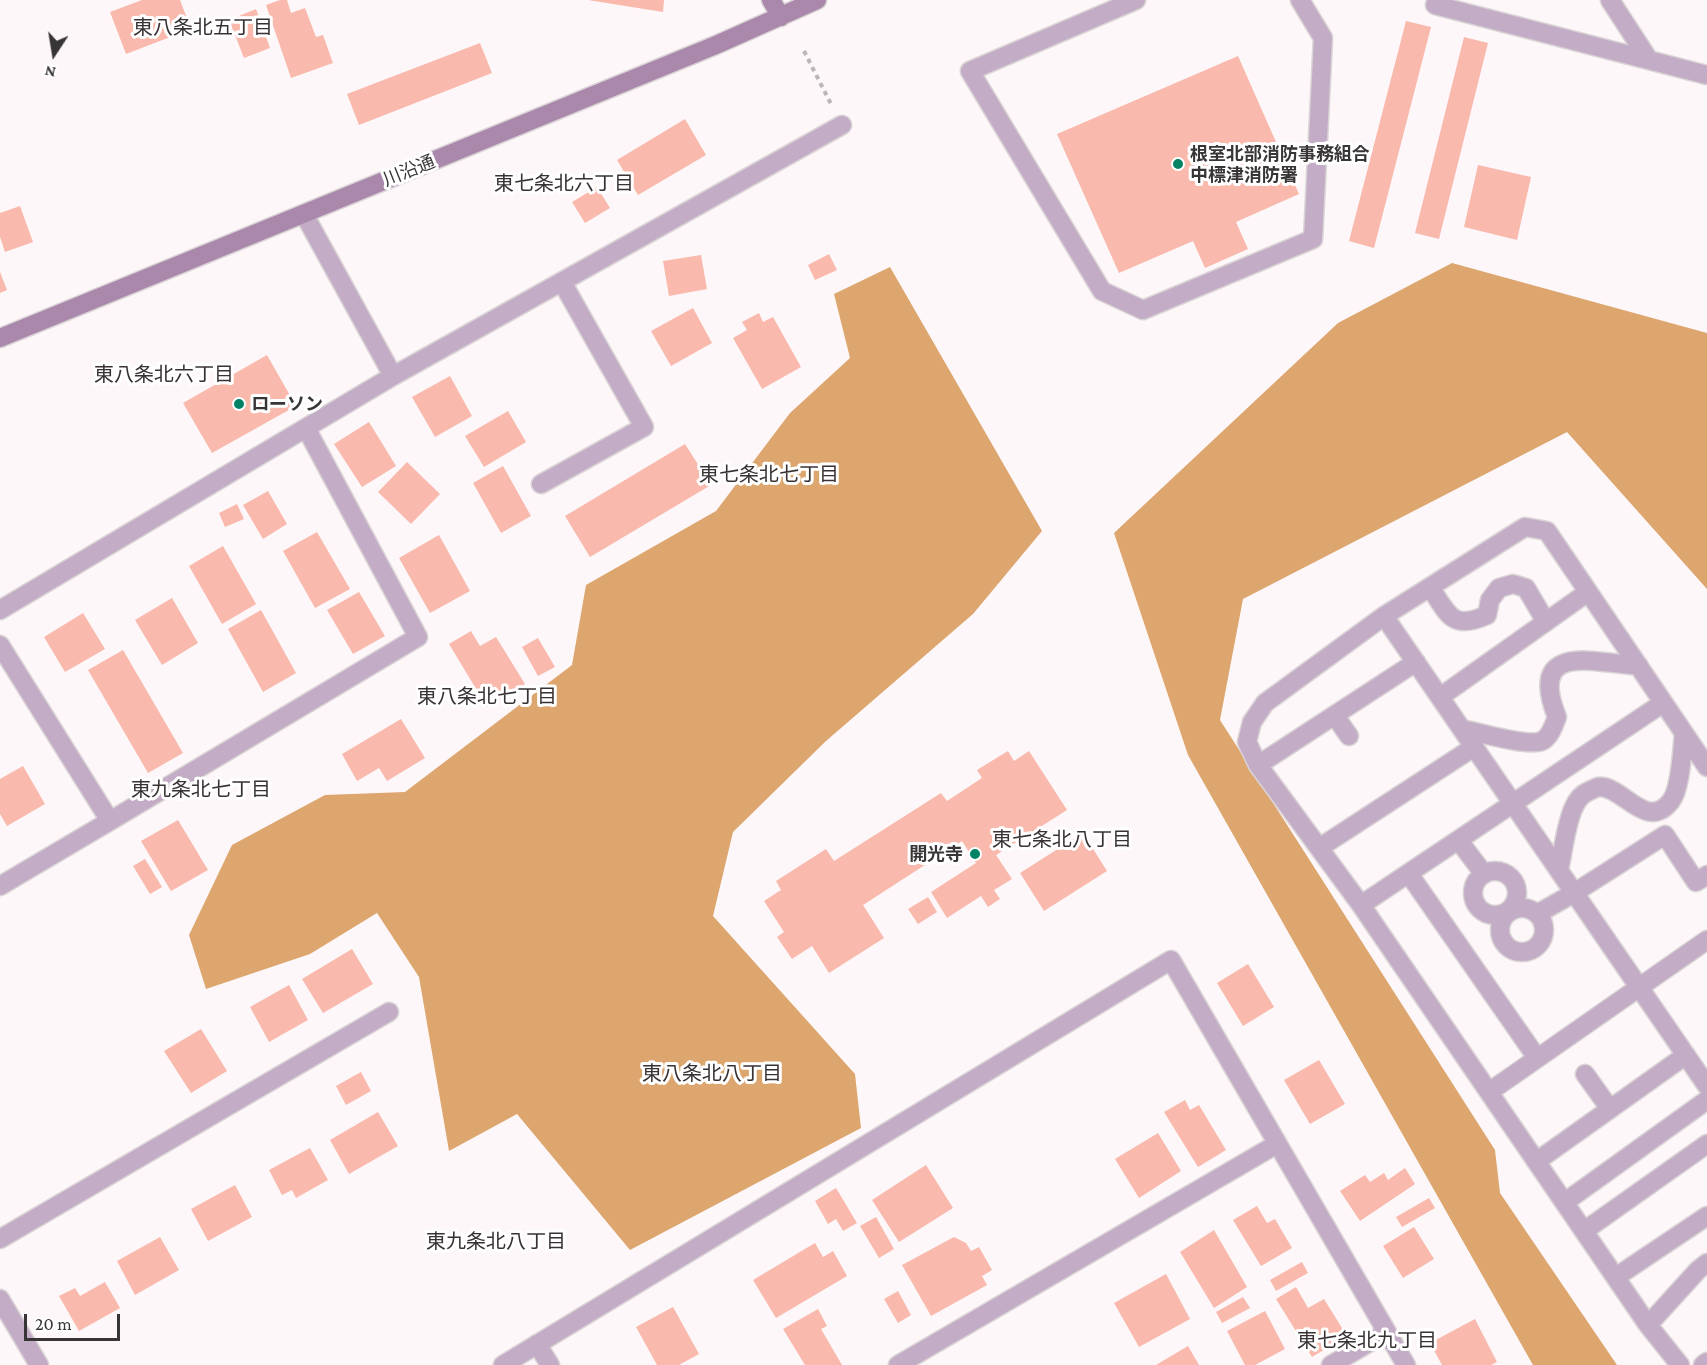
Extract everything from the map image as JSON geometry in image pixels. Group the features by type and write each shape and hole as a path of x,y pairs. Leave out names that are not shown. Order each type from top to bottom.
{"street":[{"path":"771,0 781,17"},
{"name":"川沿通","path":"0,338 781,17 817,0"},
{"path":"1136,0 970,71 1102,291 1143,310 1313,239 1323,38 1300,0"},
{"path":"1610,0 1649,60"},
{"path":"1435,5 1707,75"},
{"path":"0,610 393,376 842,125"},
{"path":"304,214 393,376"},
{"path":"542,484 644,427 561,282"},
{"path":"0,886 418,637 306,428"},
{"path":"1680,1365 1648,1325 1361,905 1258,765 1247,742 1252,722 1265,703 1384,616 1525,527 1547,531 1707,767"},
{"path":"1430,587 1446,612 1455,621 1472,622 1487,615 1490,600 1499,588 1513,584 1526,588 1546,622"},
{"path":"1440,697 1588,592"},
{"path":"1384,616 1686,1055 1705,1079"},
{"path":"0,645 110,821"},
{"path":"1462,729 1531,744 1543,741 1552,730 1557,717 1549,698 1549,683 1554,670 1566,661 1581,660 1639,666"},
{"path":"1258,765 1416,662"},
{"path":"1361,905 1664,703"},
{"path":"1335,716 1350,736"},
{"path":"1558,870 1573,807 1582,794 1598,787 1614,790 1631,804 1647,811 1658,810 1671,801 1677,784 1684,733"},
{"path":"1319,848 1474,747"},
{"path":"1537,914 1665,835 1696,882 1707,875"},
{"path":"1460,841 1484,874"},
{"path":"1484,874 1474,887 1473,900 1476,905 1490,915 1507,913 1517,908 1524,908 1537,914 1542,920 1544,929 1543,938 1535,948 1528,952 1518,952 1506,945 1501,935 1501,922 1507,913 1513,907 1518,896 1515,882 1507,874 1499,871 1484,874"},
{"path":"1408,874 1537,1058"},
{"path":"1489,1092 1707,940"},
{"path":"502,1365 1171,960 1406,1365"},
{"path":"0,1239 389,1012"},
{"path":"1537,1161 1686,1055"},
{"path":"1586,1074 1610,1109"},
{"path":"1565,1203 1707,1100"},
{"path":"898,1365 1277,1144"},
{"path":"1584,1231 1707,1144"},
{"path":"1616,1277 1707,1216"},
{"path":"1648,1325 1707,1263"},
{"path":"0,1299 39,1365"},
{"path":"1330,1365 1387,1332"},
{"path":"537,1344 550,1365"},
{"path":"1703,1365 1707,1362"}],"path":[{"path":"804,51 842,125"}],"shaded area":[{"path":"1452,263 1707,333 1707,589 1567,432 1243,599 1220,720 1495,1150 1500,1193 1617,1365 1533,1365 1188,755 1114,533 1338,323"},
{"path":"890,267 1042,531 973,614 826,741 733,832 713,916 855,1074 861,1128 630,1250 517,1114 449,1151 419,977 377,913 310,954 206,989 189,935 232,845 325,795 405,792 572,665 586,585 716,511 790,413 850,358 834,294"}],"building":[{"path":"142,0 180,0 191,29 126,54 110,12"},
{"path":"287,0 291,13 305,8 316,37 323,35 333,63 291,78 266,5"},
{"path":"588,0 664,0 663,12"},
{"path":"256,9 270,48 244,58 229,20"},
{"path":"1406,21 1431,27 1374,248 1349,241"},
{"path":"1464,37 1488,43 1439,239 1415,233"},
{"path":"480,43 492,73 359,125 347,94"},
{"name":"根室北部消防事務組合 中標津消防署","path":"1238,56 1299,194 1236,222 1248,249 1205,268 1193,241 1119,273 1057,134"},
{"path":"685,119 706,155 638,195 617,160"},
{"path":"1478,165 1531,177 1517,240 1464,227"},
{"path":"597,187 610,208 585,223 572,202"},
{"path":"20,206 33,242 5,252 0,237 0,213"},
{"path":"829,254 837,270 815,280 808,265"},
{"path":"701,255 707,289 669,296 663,261"},
{"path":"0,272 7,290 0,293"},
{"path":"693,308 712,343 671,366 651,331"},
{"path":"759,313 763,322 773,317 801,367 762,389 733,338 747,330 742,322"},
{"name":"ローソン","path":"267,355 296,406 212,453 183,403"},
{"path":"450,376 472,416 435,437 412,397"},
{"path":"508,411 526,442 484,467 465,436"},
{"path":"369,422 396,466 362,487 334,444"},
{"path":"685,444 711,485 590,557 565,516"},
{"path":"407,462 440,494 411,524 378,492"},
{"path":"503,466 531,516 501,533 473,483"},
{"path":"268,491 287,524 263,539 243,505"},
{"path":"237,504 244,519 225,527 219,513"},
{"path":"317,532 350,589 315,608 283,551"},
{"path":"439,535 470,591 430,613 399,558"},
{"path":"223,546 256,604 222,624 189,566"},
{"path":"359,592 385,636 353,654 327,610"},
{"path":"172,598 198,643 162,665 135,620"},
{"path":"261,610 296,673 263,692 228,629"},
{"path":"83,613 105,649 65,672 44,637"},
{"path":"471,631 480,646 496,637 525,684 487,707 449,644"},
{"path":"538,638 555,667 538,676 522,647"},
{"path":"123,650 183,753 148,773 88,670"},
{"path":"401,719 425,758 387,781 379,768 357,781 342,754"},
{"path":"1008,751 1014,761 1029,751 1067,810 996,855 1012,879 994,890 1000,899 988,907 981,896 947,918 931,892 976,863 962,841 863,905 884,938 829,973 812,946 792,959 777,937 784,932 764,901 781,890 776,881 826,849 834,861 941,793 947,801 982,778 977,770"},
{"path":"23,766 45,804 7,826 0,814 0,779"},
{"path":"178,820 208,870 171,891 141,841"},
{"path":"1083,833 1107,871 1044,911 1020,873"},
{"path":"145,859 162,887 150,894 133,866"},
{"path":"928,897 937,912 918,924 908,909"},
{"path":"352,949 373,984 323,1013 302,979"},
{"path":"1248,964 1274,1007 1243,1026 1217,983"},
{"path":"289,985 308,1020 269,1042 250,1007"},
{"path":"201,1029 227,1071 191,1093 164,1051"},
{"path":"1319,1060 1345,1104 1310,1124 1284,1080"},
{"path":"361,1072 371,1091 346,1105 336,1086"},
{"path":"1185,1100 1190,1110 1199,1105 1226,1150 1198,1167 1164,1112"},
{"path":"378,1112 398,1146 349,1174 330,1140"},
{"path":"1158,1133 1181,1171 1139,1198 1115,1159"},
{"path":"310,1148 328,1180 296,1198 292,1190 282,1195 269,1170"},
{"path":"926,1165 953,1208 899,1242 872,1200"},
{"path":"1405,1168 1415,1184 1360,1221 1340,1191 1365,1175 1370,1182 1384,1173 1388,1180"},
{"path":"235,1185 252,1217 208,1241 191,1209"},
{"path":"836,1188 857,1223 843,1231 836,1219 828,1224 815,1201"},
{"path":"1429,1198 1435,1208 1402,1227 1396,1217"},
{"path":"1257,1206 1267,1223 1275,1219 1292,1248 1261,1266 1233,1220"},
{"path":"876,1217 894,1249 879,1258 860,1226"},
{"path":"1414,1227 1434,1259 1403,1278 1383,1246"},
{"path":"1214,1230 1247,1287 1214,1308 1180,1252"},
{"path":"160,1237 179,1270 135,1295 117,1261"},
{"path":"954,1237 966,1243 971,1251 979,1247 992,1270 982,1276 987,1285 931,1316 902,1265"},
{"path":"815,1243 823,1257 833,1251 847,1276 776,1318 753,1280"},
{"path":"1302,1262 1308,1273 1276,1291 1270,1280"},
{"path":"1166,1274 1190,1319 1139,1347 1114,1303"},
{"path":"105,1282 120,1308 79,1331 59,1296 75,1288 80,1296"},
{"path":"1296,1287 1308,1308 1324,1299 1347,1336 1312,1357 1276,1299"},
{"path":"898,1291 911,1315 898,1323 884,1299"},
{"path":"1243,1297 1250,1308 1222,1323 1216,1312"},
{"path":"673,1307 699,1354 679,1365 657,1365 636,1327"},
{"path":"818,1309 827,1326 821,1329 842,1365 805,1365 783,1329"},
{"path":"1265,1311 1285,1349 1255,1365 1245,1365 1227,1331"},
{"path":"1475,1319 1497,1362 1491,1365 1442,1365 1430,1343"},
{"path":"1188,1346 1199,1365 1156,1365"}],"place":[{"name":"根室北部消防事務組合 中標津消防署","path":"1178,164"},
{"name":"ローソン","path":"239,404"},
{"name":"開光寺","path":"975,854"}],"district":[{"name":"東八条北五丁目","path":"203,28"},
{"name":"東七条北六丁目","path":"564,184"},
{"name":"東八条北六丁目","path":"164,375"},
{"name":"東七条北七丁目","path":"769,475"},
{"name":"東八条北七丁目","path":"487,697"},
{"name":"東九条北七丁目","path":"201,790"},
{"name":"東七条北八丁目","path":"1062,840"},
{"name":"東八条北八丁目","path":"712,1074"},
{"name":"東九条北八丁目","path":"496,1242"},
{"name":"東七条北九丁目","path":"1367,1341"}]}
